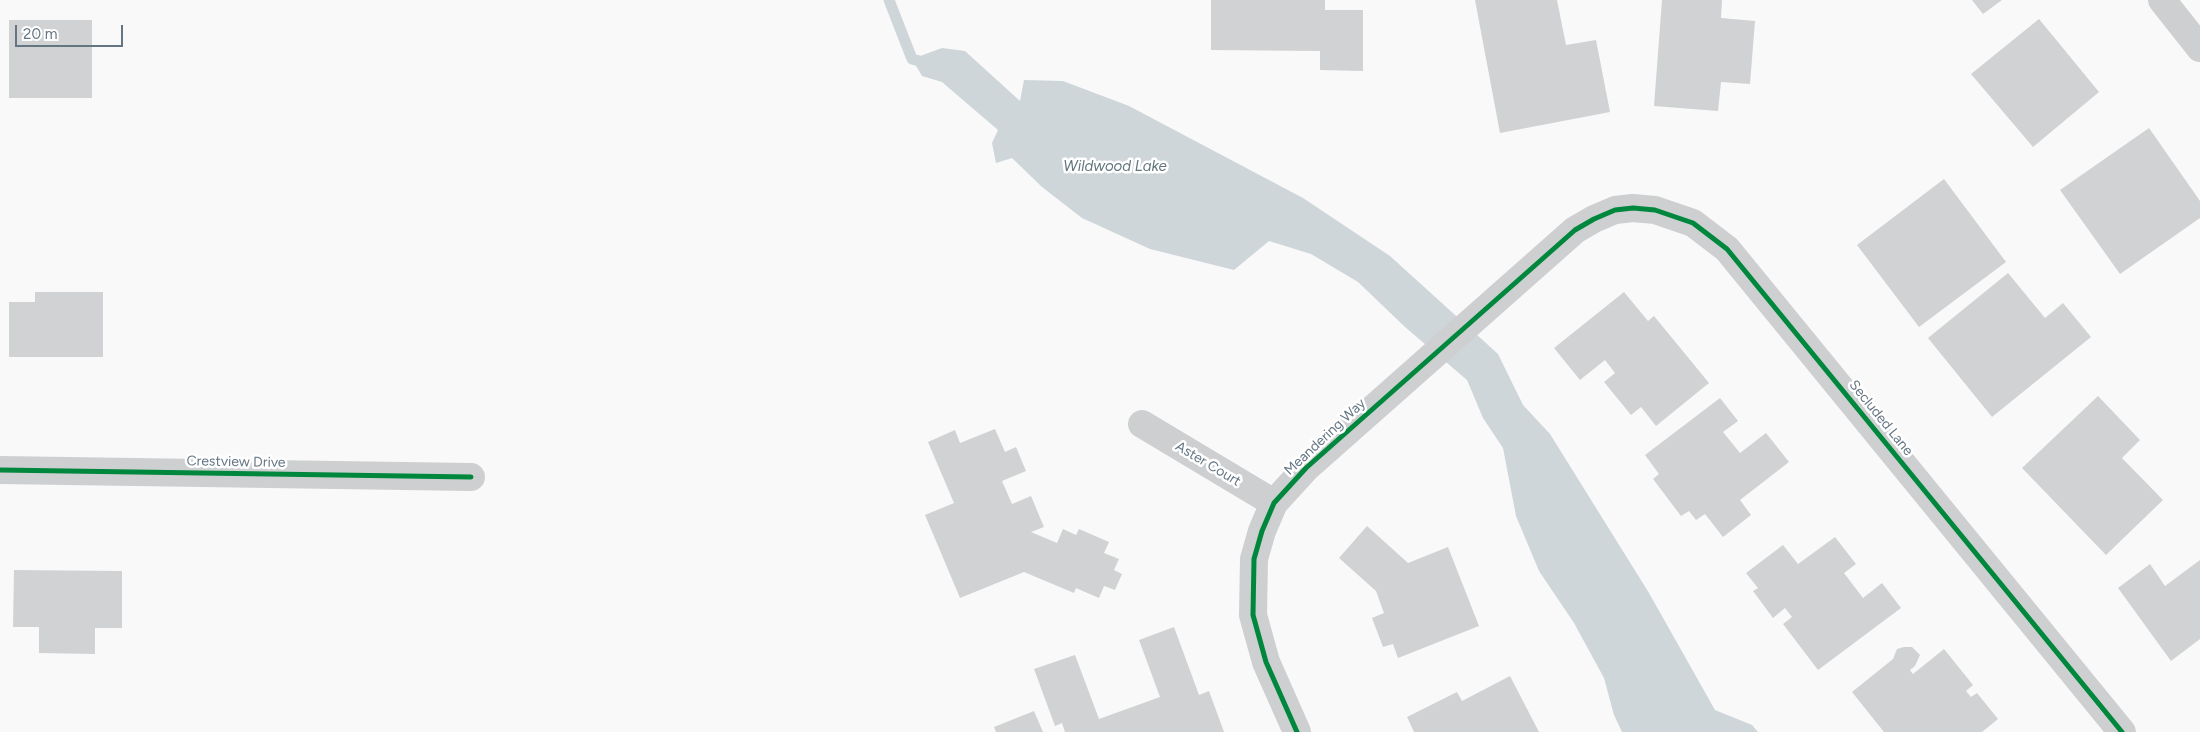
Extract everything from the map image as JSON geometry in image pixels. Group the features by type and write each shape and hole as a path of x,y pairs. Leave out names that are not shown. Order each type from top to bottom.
{"street":[{"path":"2162,0 2200,48"},
{"name":"Secluded Lane","path":"1575,230 1594,218 1616,210 1633,208 1655,210 1693,223 1726,249 2122,732"},
{"name":"Meandering Way","path":"1297,732 1266,662 1253,615 1254,559 1262,531 1274,503 1306,468 1575,230"},
{"name":"Aster Court","path":"1142,424 1274,503"},
{"name":"Crestview Drive","path":"0,470 471,477"}],"water":[{"name":"Wildwood Lake","path":"942,48 965,51 1020,101 1024,80 1063,81 1129,106 1303,198 1390,256 1498,354 1523,405 1550,434 1649,593 1715,710 1752,725 1758,732 1622,732 1614,715 1604,678 1574,623 1539,571 1516,516 1503,448 1483,418 1467,380 1405,327 1358,282 1311,254 1269,241 1234,270 1150,249 1082,218 1042,187 1012,158 996,163 992,143 998,130 942,82 922,76 912,59"}],"building":[{"path":"1211,0 1325,0 1325,10 1363,10 1363,71 1320,70 1320,51 1211,50"},
{"path":"1475,0 1557,0 1566,45 1596,40 1610,112 1500,133"},
{"path":"1662,0 1722,0 1721,18 1755,21 1750,84 1721,82 1718,111 1654,106"},
{"path":"1972,0 2002,0 1983,14"},
{"path":"2039,19 2099,92 2033,147 1971,74"},
{"path":"9,20 92,20 92,98 9,98"},
{"path":"2149,128 2200,201 2200,218 2120,274 2060,190"},
{"path":"1944,179 2006,262 1919,327 1857,245"},
{"path":"2008,273 2045,318 2063,303 2091,337 1992,417 1928,338"},
{"path":"35,292 103,292 103,357 9,357 9,302 35,302"},
{"path":"1624,292 1648,321 1654,316 1709,383 1656,426 1641,407 1631,415 1604,382 1615,373 1605,360 1580,380 1554,348"},
{"path":"2098,396 2140,440 2122,458 2163,500 2106,555 2022,468"},
{"path":"1720,398 1738,421 1723,432 1740,453 1766,433 1789,462 1740,500 1751,515 1723,537 1705,514 1696,520 1689,511 1681,516 1653,479 1659,474 1645,455"},
{"path":"995,429 1005,452 1016,447 1026,471 1002,481 1012,504 1031,496 1044,527 1031,532 1057,543 1063,529 1076,535 1079,529 1109,542 1104,553 1119,559 1114,570 1122,574 1115,590 1104,586 1099,598 1076,588 1074,593 1024,572 960,598 925,515 954,503 928,442 955,430 960,443"},
{"path":"1367,526 1408,563 1448,547 1479,626 1398,658 1393,644 1383,647 1372,618 1384,613 1376,591 1339,558"},
{"path":"1835,537 1856,564 1844,573 1863,598 1882,583 1901,608 1818,670 1783,624 1792,617 1785,608 1773,618 1753,591 1758,588 1746,573 1783,545 1798,564"},
{"path":"2200,560 2200,639 2171,661 2118,588 2150,564 2165,586"},
{"path":"14,570 122,571 122,628 95,628 95,654 39,653 39,627 13,627"},
{"path":"1174,627 1199,695 1209,691 1224,732 1065,732 1062,723 1055,726 1034,669 1075,655 1099,719 1160,697 1139,640"},
{"path":"1912,647 1920,655 1915,666 1910,670 1913,674 1944,649 1973,685 1966,691 1971,697 1977,693 1998,719 1982,732 1884,732 1852,692 1893,659 1897,649"},
{"path":"1510,676 1539,732 1414,732 1407,717 1457,692 1462,701"},
{"path":"1034,711 1043,732 996,732 994,727"}],"waterway":[{"path":"889,0 912,59 926,63"}],"cycle path":[{"path":"1297,732 1266,662 1253,615 1254,559 1262,531 1274,503 1306,468 1575,230 1615,210 1633,208 1655,210 1693,223 1727,249 2122,732"},
{"path":"0,470 471,477"}]}
